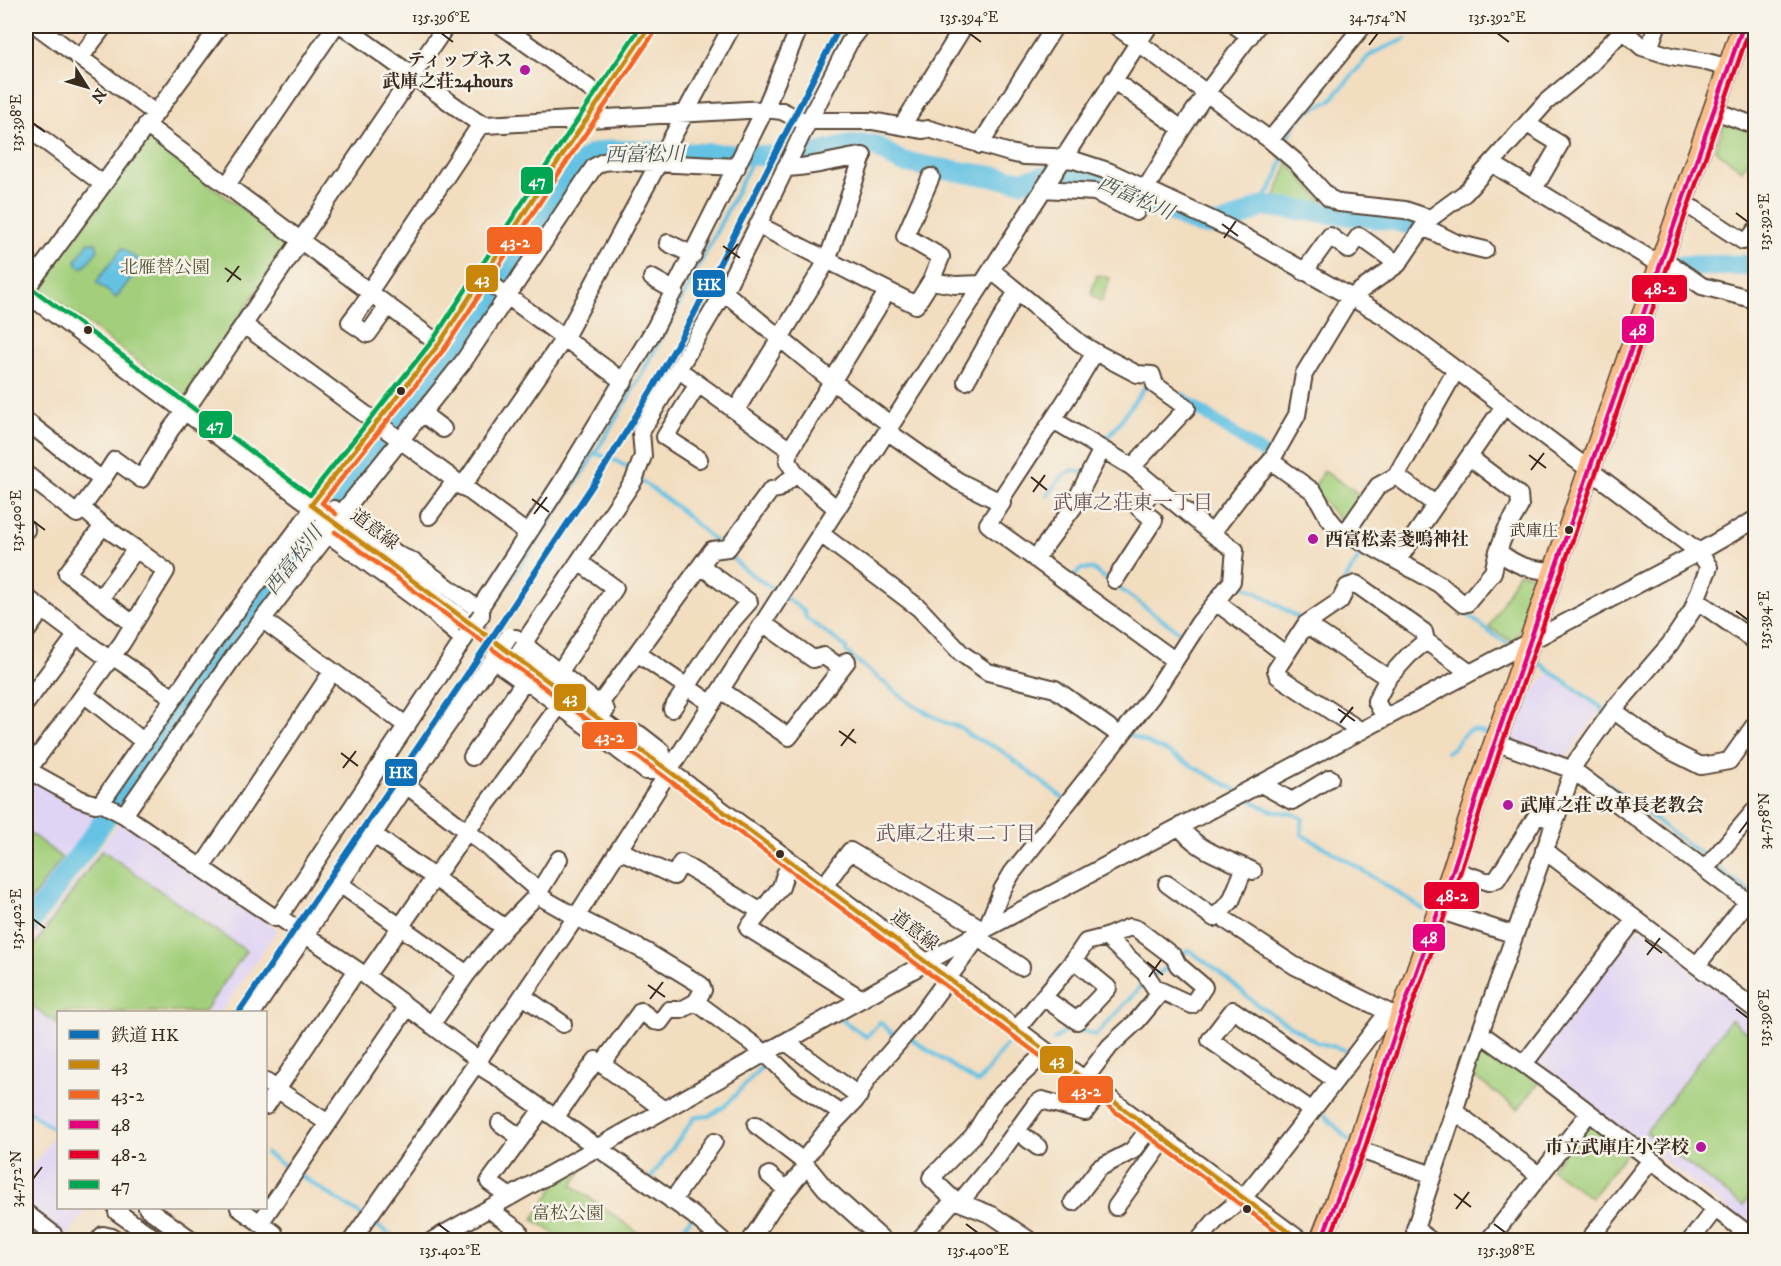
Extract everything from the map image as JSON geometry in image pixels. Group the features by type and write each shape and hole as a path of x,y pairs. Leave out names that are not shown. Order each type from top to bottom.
{"main road":[{"path":"1321,1240 1357,1149 1394,1015 1453,870 1495,742 1743,26"}],"street":[{"path":"37,26 81,57 227,185 439,344"},
{"path":"81,57 104,26"},
{"path":"220,26 26,291 324,516 444,623 473,621"},
{"path":"227,185 335,26"},
{"path":"343,26 481,124 765,109 782,111 798,119 809,121 872,121 922,130 929,129 1018,155 1053,174 1136,212"},
{"path":"26,474 77,514 115,460 141,479 171,429 446,26"},
{"path":"502,26 603,98"},
{"path":"113,809 263,620 324,516 389,432 422,413 463,362 553,169 650,26"},
{"path":"429,516 458,484 565,337 732,26"},
{"path":"279,917 407,726 624,382 675,291 742,158 800,26"},
{"path":"254,1011 406,785 505,649 579,562 634,480 643,456 641,432 724,292 849,43 862,26"},
{"path":"902,126 964,26"},
{"path":"980,145 1055,26"},
{"path":"1116,26 1279,148 1329,198 1339,203 1405,210 1423,216 1426,224 1456,243 1485,250"},
{"path":"352,1240 576,917 1149,26"},
{"path":"1279,148 1363,26"},
{"path":"1146,188 1248,29"},
{"path":"1212,534 1243,492 1272,461 1297,415 1304,374 1350,298 1398,264 1426,224 1465,194 1546,102 1587,68 1623,30 1642,47 1653,38 1671,56 1729,68"},
{"path":"1113,80 1182,129"},
{"path":"1714,111 1755,126"},
{"path":"388,306 368,334 350,322 481,124"},
{"path":"1527,124 1560,144 1534,189"},
{"path":"26,127 103,184"},
{"path":"113,809 144,742 206,652 324,516 389,432 439,344 496,287 594,167 603,162 662,155 742,158"},
{"path":"736,410 827,261 863,156 817,165 786,166"},
{"path":"1494,162 1501,169 1649,258 1662,260 1672,265 1702,286 1755,300"},
{"path":"1053,174 1095,166 1221,223 1384,316 1699,552 1709,567 1692,611 1670,644 1614,710 1576,762 1480,1032 1415,1229 1430,1240"},
{"path":"758,225 916,305 931,281 941,257 905,236 931,177"},
{"path":"1682,205 1695,209 1743,240 1749,239 1755,230"},
{"path":"1304,272 1330,236 1349,250 1359,236 1398,264"},
{"path":"668,243 693,255"},
{"path":"931,281 954,285 986,277 1017,291 1080,343 1095,352 1137,374 1152,375 1155,385 1187,408 1132,467"},
{"path":"652,278 675,291"},
{"path":"496,287 624,382"},
{"path":"966,381 1017,291"},
{"path":"724,292 889,428 958,481 1002,503 988,524 1174,660"},
{"path":"837,510 796,474 788,460 790,450 887,292"},
{"path":"244,325 528,534"},
{"path":"999,502 1095,352"},
{"path":"679,370 790,450"},
{"path":"1346,532 1378,486 1396,476 1456,370"},
{"path":"698,384 664,437 699,459"},
{"path":"1397,561 1504,406"},
{"path":"422,413 443,429"},
{"path":"26,421 102,480"},
{"path":"751,1240 772,1208 788,1190 826,1131 855,1101 868,1078 948,980 982,933 1012,873 1152,696 1199,623 1232,580 1235,550 1212,534 1132,467 1052,421"},
{"path":"1035,559 1078,501 1078,496 1102,449"},
{"path":"1272,461 1314,492 1336,527 1439,584 1463,604 1467,603 1493,572 1506,530 1520,506 1519,495 1469,457"},
{"path":"598,705 712,550 728,548 771,490 778,489 796,474"},
{"path":"1396,476 1435,504"},
{"path":"1115,580 1154,520 1139,508 1156,486"},
{"path":"82,508 103,526 166,571 111,658 27,770 80,799 113,809 275,918 279,917 431,1024 478,1061 484,1069 693,1215 722,1240"},
{"path":"324,516 412,561 475,607 473,621"},
{"path":"434,1240 927,963 1180,826 1699,552 1755,519"},
{"path":"103,526 67,573 133,624"},
{"path":"821,534 920,608 961,653 988,672 1055,689 1121,735"},
{"path":"100,599 135,549"},
{"path":"1498,551 1520,566 1555,571"},
{"path":"559,673 615,588 579,562"},
{"path":"672,709 727,627 749,602 701,566"},
{"path":"1360,731 1278,676 1276,670 1306,624 1340,600 1347,587 1356,585 1424,632 1426,641 1470,673"},
{"path":"26,597 76,636 174,698"},
{"path":"1696,600 1755,642"},
{"path":"1216,602 1285,654"},
{"path":"26,632 42,610"},
{"path":"263,620 407,726"},
{"path":"637,653 687,687 717,697 789,737 844,665 824,656 813,659 764,623"},
{"path":"1306,624 1388,678"},
{"path":"26,703 76,636"},
{"path":"1385,718 1376,701 1388,678 1409,655 1426,641"},
{"path":"505,649 559,673 661,751 669,771"},
{"path":"505,649 524,682 535,687 646,771 669,771"},
{"name":"道意線","path":"505,649 1299,1240"},
{"path":"202,867 332,672"},
{"path":"472,757 524,682"},
{"path":"84,694 144,742"},
{"path":"267,1102 271,1086 361,973 401,927 467,831 559,706"},
{"path":"1614,710 1663,747 1701,765 1729,761 1755,723"},
{"path":"1495,742 1574,770 1751,904 1696,965"},
{"path":"1261,784 1292,801 1330,778"},
{"path":"406,785 534,886 537,895 647,952 701,985 704,990 696,1002 681,1010 669,1010 660,1022 654,1021 641,1011 602,1064"},
{"path":"1705,869 1755,809"},
{"path":"1453,870 1490,882 1497,879 1537,815 1555,821"},
{"path":"1167,884 1192,908 1214,918 1231,901 1249,869 1204,848 1185,834 1180,826"},
{"path":"373,834 505,928"},
{"path":"619,850 674,876 681,862 760,911"},
{"path":"1544,850 1755,1010"},
{"path":"824,886 850,851 982,933 1021,967"},
{"path":"431,1024 467,974 505,928 537,895 559,859"},
{"path":"793,864 785,874 781,887 748,928 862,999"},
{"path":"340,884 467,974"},
{"path":"1438,910 1515,935"},
{"path":"1526,1061 1635,918"},
{"path":"1199,1240 1216,1220 1242,1198 1289,1142 1335,1080 1394,1015 1295,966 1227,921"},
{"path":"1016,1030 1074,960 1086,942 1130,927 1137,928 1174,957 1178,965 1204,987 1192,1005 1161,992 1155,988 1145,973 1106,937"},
{"path":"1043,997 1077,1021 1108,988 1074,960"},
{"path":"1084,1080 1110,1046 1137,1021 1161,992"},
{"path":"523,996 563,1024"},
{"path":"696,1002 765,1053 795,1082 842,1114"},
{"path":"260,1223 407,1008"},
{"path":"1311,1110 1210,1040 1233,1010 1335,1080"},
{"path":"1480,1032 1526,1061 1589,1113 1755,1240"},
{"path":"786,1042 858,1096"},
{"path":"1029,1240 992,1215 957,1201 932,1178 973,1136 995,1100 1046,1052"},
{"path":"510,1197 489,1182 521,1138 548,1113 596,1060 664,1110"},
{"path":"271,1086 328,1123"},
{"path":"918,1240 957,1201 1017,1131 1036,1104 1042,1100 1085,1112 1101,1092"},
{"path":"1454,1111 1540,1176"},
{"path":"1489,1240 1589,1113"},
{"path":"500,1123 521,1138"},
{"path":"756,1125 804,1164 825,1188 883,1240"},
{"path":"1073,1202 1099,1168 1132,1151 1149,1129"},
{"path":"1017,1131 1038,1147"},
{"path":"1116,1207 1164,1140"},
{"path":"672,1201 714,1142"},
{"path":"1357,1149 1432,1175"},
{"path":"1589,1240 1651,1160"},
{"path":"769,1175 788,1190"},
{"path":"119,1209 117,1212 157,1240"},
{"path":"148,1209 192,1240"},
{"path":"240,1209 273,1233 274,1240"},
{"path":"489,1209 519,1231 519,1240"},
{"path":"1691,1240 1715,1209"},
{"path":"26,1213 53,1234 54,1240"},
{"path":"99,1240 103,1234 117,1240"}],"shaded area":[{"path":"1548,673 1599,712 1566,757 1513,740 1525,704"},
{"path":"26,774 100,814 26,915"},
{"path":"120,821 278,929 222,1011 57,1011 57,1131 26,1107 26,951"},
{"name":"市立武庫庄小学校","path":"1639,926 1755,1016 1755,1230 1534,1061"},
{"path":"57,1131 57,1209 86,1209 67,1237 26,1206 26,1176"},
{"path":"26,1223 46,1237 46,1240 26,1240"}],"green space":[{"path":"1726,119 1755,130 1755,152 1742,170 1715,150"},
{"name":"北雁替公園","path":"147,139 289,243 186,397 43,291 44,281"},
{"path":"1287,162 1328,207 1272,200"},
{"path":"1097,275 1110,278 1101,302 1091,294"},
{"path":"1324,471 1365,498 1345,526 1313,489"},
{"path":"1518,573 1539,575 1515,643 1489,628"},
{"path":"26,830 62,858 26,907"},
{"path":"102,850 246,951 205,1011 57,1011 57,1024 26,1001 26,957"},
{"path":"1731,1019 1755,1040 1755,1189 1743,1206 1646,1132"},
{"path":"1488,1044 1539,1083 1518,1109 1471,1075 1481,1047"},
{"path":"1593,1124 1628,1151 1591,1198 1551,1169 1585,1125"},
{"name":"富松公園","path":"590,1158 572,1185 648,1240 564,1240 533,1219 565,1171"}],"water":[{"path":"89,242 96,243 98,250 84,267 80,267 76,260"},
{"path":"122,248 143,263 116,298 96,282"}],"waterway":[{"path":"1285,146 1295,124 1303,114 1330,101 1368,57 1406,39"},
{"name":"西富松川","path":"26,928 104,821 223,648 455,354 577,168 592,155 611,150 802,157 853,145 873,145 900,161 1022,181 1065,172 1089,176 1199,224 1219,225 1263,206 1394,220 1417,227"},
{"path":"495,603 582,473 631,393 679,305 755,155"},
{"path":"1248,214 1271,188 1283,156"},
{"name":"西富松川","path":"1681,266 1756,265"},
{"path":"1103,445 1147,384 1150,384"},
{"path":"1182,398 1270,458"},
{"path":"594,453 617,461 633,471"},
{"path":"1047,496 1061,477 1072,470 1085,473"},
{"path":"639,479 678,508 717,543"},
{"path":"1344,582 1365,547"},
{"path":"727,552 740,566 777,592"},
{"path":"1072,579 1081,569 1093,569 1110,582"},
{"path":"1236,581 1302,620"},
{"path":"1116,586 1182,634 1184,631"},
{"path":"786,598 804,611 806,618 846,647 846,651 852,657 911,704 946,723 962,728 968,735 999,749 1063,798"},
{"path":"1462,610 1492,634 1512,646"},
{"path":"1539,663 1602,708 1602,713"},
{"path":"1447,752 1467,732 1472,730 1488,735"},
{"path":"1128,734 1167,752 1236,790"},
{"path":"1597,776 1706,858"},
{"path":"1247,798 1269,810 1303,818 1302,835 1424,910"},
{"path":"1715,866 1756,896"},
{"path":"1179,958 1189,950 1218,971 1256,1004 1316,1042 1350,1053"},
{"path":"1152,975 1171,965"},
{"path":"1054,1040 1073,1029 1083,1030 1095,1036 1137,991 1143,980"},
{"path":"839,1018 867,1037 880,1022 895,1036"},
{"path":"910,1038 978,1083 1010,1040"},
{"path":"650,1179 695,1117 709,1116 725,1106 768,1060"},
{"path":"26,1109 52,1128"},
{"path":"1318,1109 1349,1140"},
{"path":"1426,1167 1434,1144"},
{"path":"267,1154 291,1170"},
{"path":"301,1176 363,1216"},
{"path":"674,1240 691,1218"},
{"path":"372,1222 398,1240"}],"tunnel":[{"path":"470,624 507,650"}],"rail line":[{"name":"HK","path":"240,1011 487,645 604,468 654,386 694,314 840,26"}],"transit line":[{"name":"47","path":"30,287 310,495 433,340 641,26"},
{"name":"43","path":"650,26 439,344 311,505 1300,1240"},
{"name":"48","path":"1321,1240 1357,1149 1400,1018 1743,26"},
{"name":"48-2","path":"1329,1240 1364,1151 1407,1020 1460,873 1502,744 1750,28"},
{"name":"43-2","path":"336,514 322,503 445,348 656,30"},
{"name":"43-2","path":"335,532 1288,1240"}],"place":[{"name":"ティップネス 武庫之荘24hours","path":"525,70"},
{"name":"武庫庄","path":"1569,530"},
{"name":"西富松素戔嗚神社","path":"1313,539"},
{"name":"武庫之荘 改革長老教会","path":"1508,805"},
{"name":"市立武庫庄小学校","path":"1701,1147"}],"district":[{"name":"武庫之荘東一丁目","path":"1133,502"},
{"name":"武庫之荘東二丁目","path":"956,833"}]}
